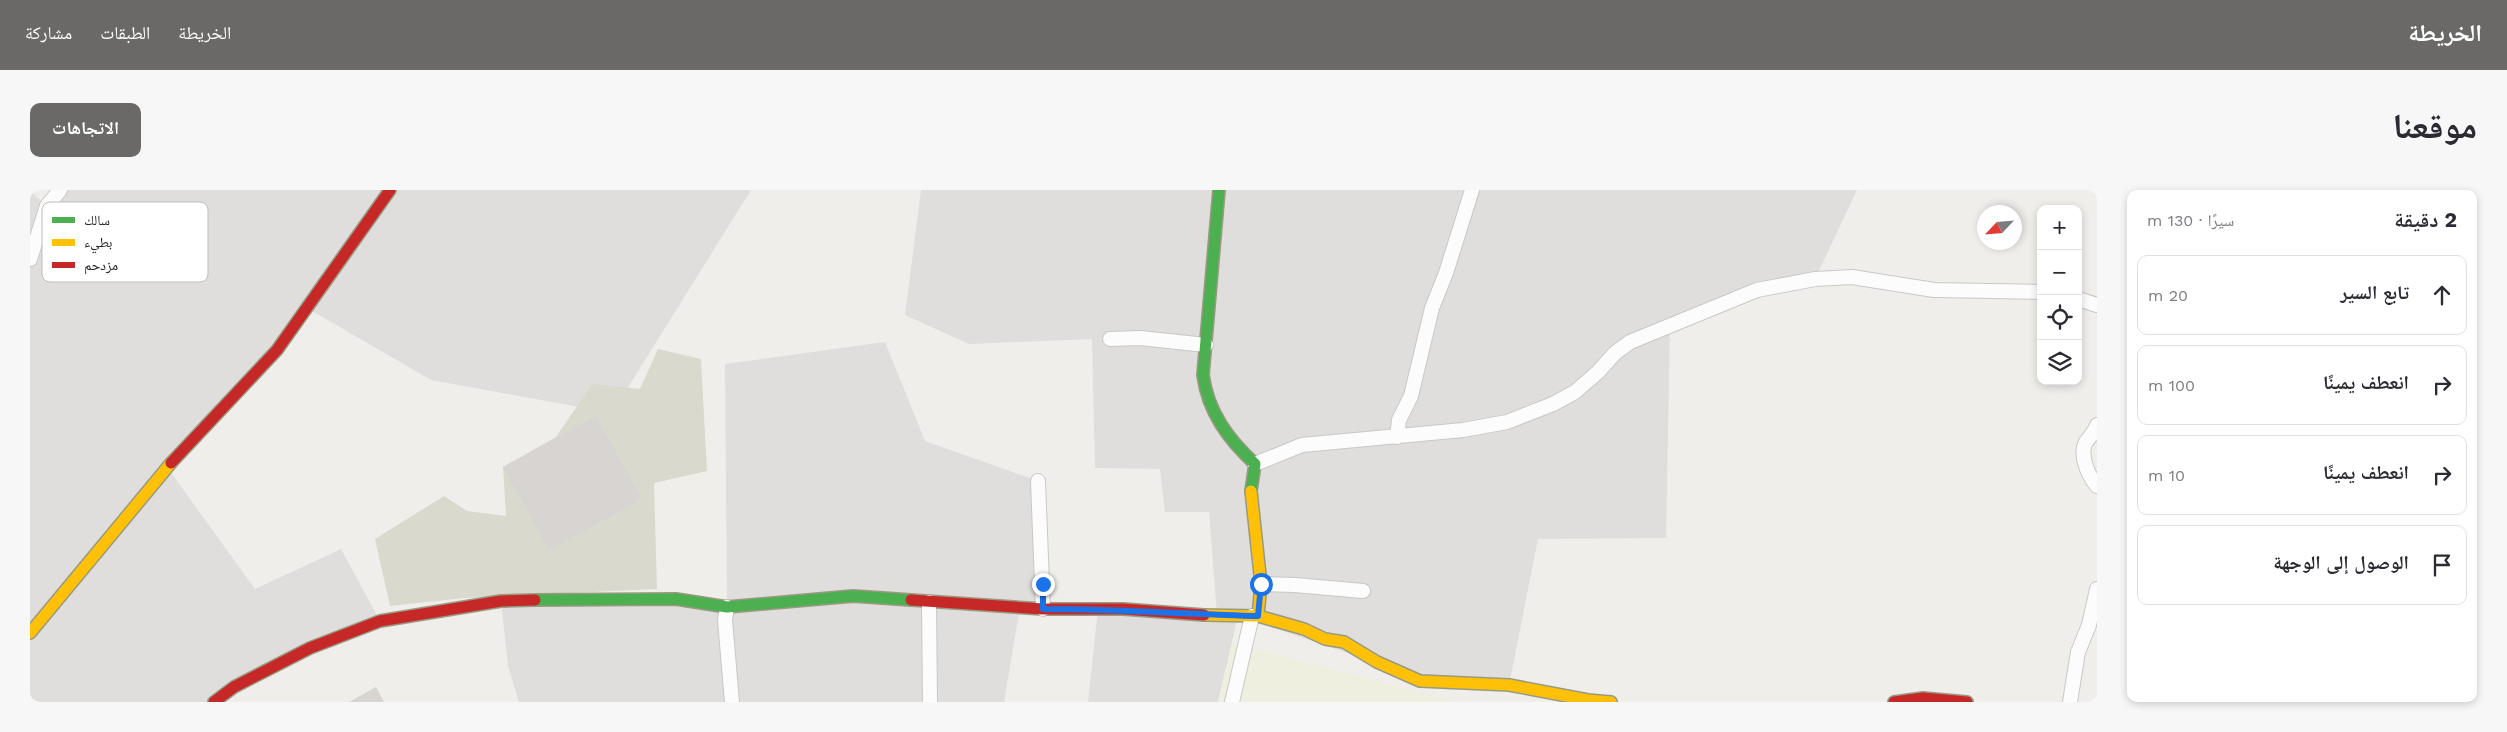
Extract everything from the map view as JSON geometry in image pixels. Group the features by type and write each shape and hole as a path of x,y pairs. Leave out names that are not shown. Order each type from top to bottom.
{"street":[{"path":"50,202 60,190"},
{"path":"30,634 167,467 277,350 390,190"},
{"path":"1219,190 1203,375 1204,391 1208,403 1224,430 1243,454 1255,464"},
{"path":"1397,437 1399,420 1411,396 1432,308 1446,273 1472,190"},
{"path":"30,259 42,222"},
{"path":"1255,464 1302,445 1486,427 1530,414 1575,392 1593,377 1615,352 1630,342 1736,298 1787,283 1852,277 1934,290 2037,292"},
{"path":"2082,300 2097,305"},
{"path":"1110,339 1140,338 1206,345"},
{"path":"2097,425 2085,444 2086,469 2090,478 2097,486"},
{"path":"1232,702 1255,616 1261,584 1251,501 1255,464"},
{"path":"1038,481 1043,609"},
{"path":"1261,584 1364,591"},
{"path":"2070,702 2078,652 2089,625 2097,589"},
{"path":"214,702 234,687 310,648 380,621 428,612 501,601 676,599 727,607 853,596 1043,609 1123,609 1178,614 1255,616 1304,629 1326,639 1344,642 1377,662 1420,681 1509,686 1588,700 1611,702"},
{"path":"929,602 930,702"},
{"path":"727,607 725,620 732,702"},
{"path":"1894,702 1923,698 1967,702"}],"shaded area":[{"path":"60,190 751,190 612,413 431,380 307,308 167,467 255,589 341,549 380,621 214,702 30,702 30,191 42,202 42,282 208,282 208,202 50,202"},
{"path":"921,190 1857,190 1815,279 1787,283 1670,326 1666,538 1538,539 1509,685 1436,683 1238,616 1218,702 1088,702 1098,609 1217,615 1209,512 1165,512 1160,469 1095,468 1092,339 969,344 905,315"},
{"path":"885,342 925,441 1038,481 1043,609 1020,608 1004,702 519,702 508,666 501,601 727,607 725,364"},
{"path":"658,349 701,359 707,471 654,483 657,589 465,598 390,606 375,539 444,496 467,511 506,516 503,467 556,437 592,384 640,389"}],"green space":[{"path":"1232,643 1457,702 1218,702"}],"building":[{"path":"596,416 642,499 549,550 503,467"},
{"path":"376,687 384,702 349,702"}],"traffic: fast":[{"path":"1219,190 1203,375 1209,401 1221,424 1236,445 1255,464 1251,491"},
{"path":"535,600 676,599 727,607 853,596 911,600"}],"traffic: slow":[{"path":"30,633 171,463"},
{"path":"1251,491 1261,584 1258,616"},
{"path":"1204,615 1258,616 1304,629 1325,639 1344,642 1377,662 1420,681 1509,685 1588,700 1611,702"}],"traffic: jam":[{"path":"171,463 277,350 390,190"},
{"path":"214,702 234,687 310,648 380,621 501,601 535,600"},
{"path":"911,600 1043,609 1123,609 1204,615"},
{"path":"1894,702 1923,698 1967,702"}],"route":[{"path":"1043,584 1043,609 1123,609 1178,614 1258,616 1261,584"}]}
